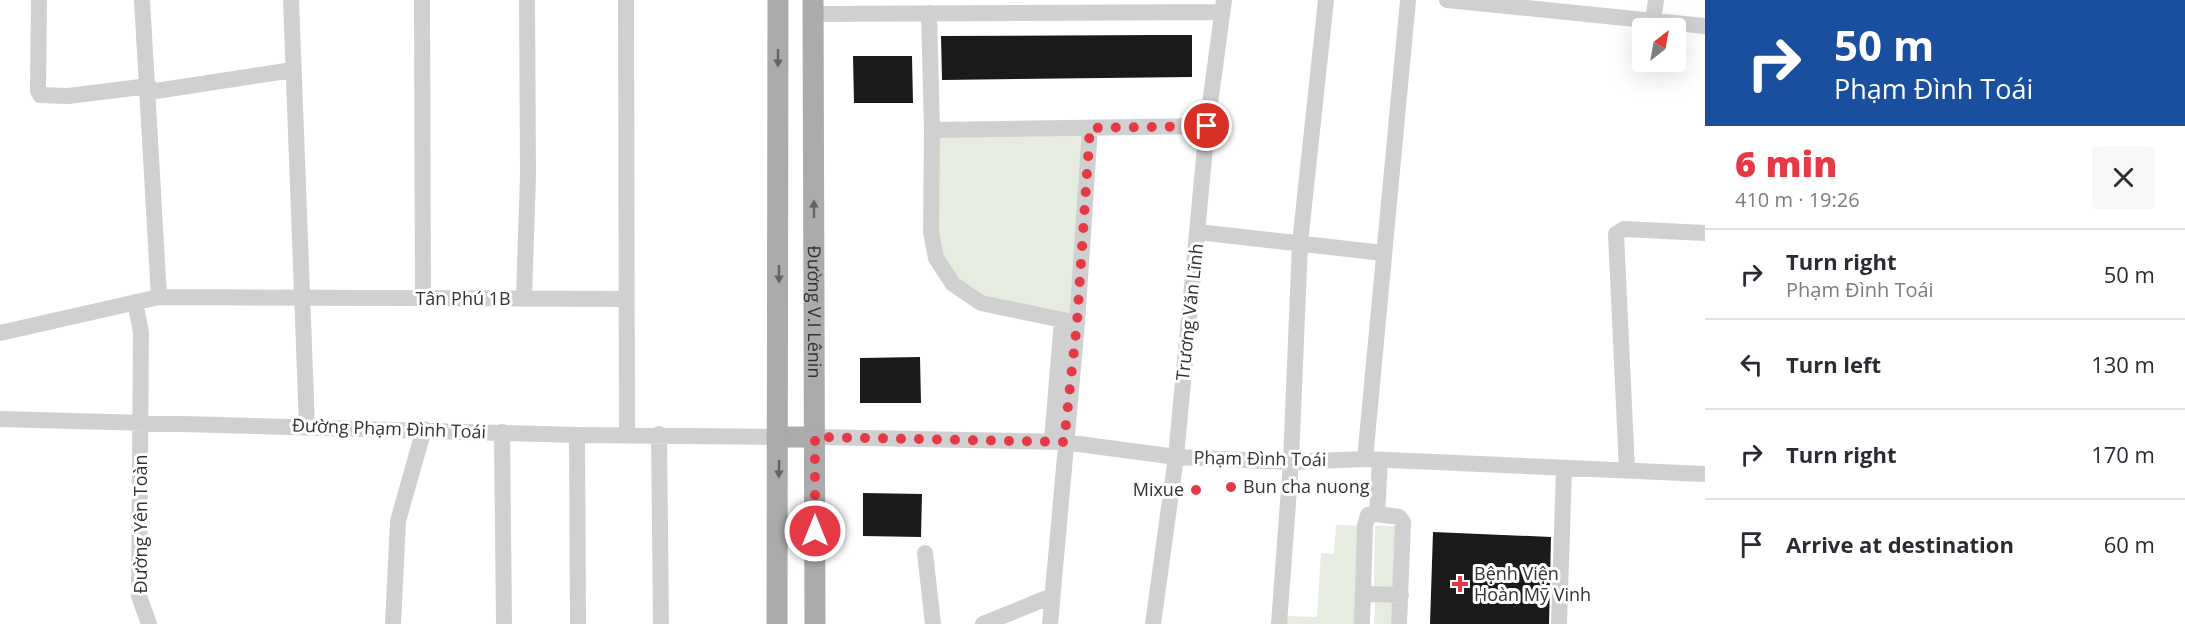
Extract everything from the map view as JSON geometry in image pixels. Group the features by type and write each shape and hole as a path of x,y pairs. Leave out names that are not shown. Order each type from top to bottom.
{"main road":[{"name":"Đường V.I Lênin","path":"777,624 778,0"},
{"name":"Đường V.I Lênin","path":"813,7 814,624"},
{"path":"779,437 815,437"}],"street":[{"path":"39,0 38,91 40,95 68,96 149,89 293,70"},
{"path":"142,0 149,89 159,297"},
{"path":"291,0 307,426"},
{"path":"422,0 423,298"},
{"path":"524,298 528,175 527,0"},
{"path":"626,0 627,433"},
{"path":"1279,624 1291,462 1300,243 1326,0"},
{"path":"1377,514 1373,460 1383,253 1408,0"},
{"path":"1447,0 1632,19"},
{"path":"1653,18 1656,0"},
{"path":"813,7 929,13 1223,6"},
{"name":"Trương Văn Lĩnh","path":"1153,624 1176,457 1207,126 1223,6"},
{"path":"929,13 932,130 931,232 936,258 946,276 962,292 981,303 1070,321"},
{"path":"1686,24 1705,26"},
{"path":"932,130 1207,126"},
{"path":"1050,624 1058,442 1090,128"},
{"path":"1627,470 1616,234 1624,229 1705,233"},
{"path":"1198,232 1383,253"},
{"name":"Tân Phú 1B","path":"0,333 159,297 625,299"},
{"name":"Đường Yên Toàn","path":"135,302 141,332 139,596 149,624"},
{"name":"Đường Phạm Đình Toái","path":"0,419 576,435 627,433 779,437"},
{"path":"393,624 398,522 424,429"},
{"path":"502,432 504,624"},
{"path":"659,434 660,624"},
{"path":"576,435 578,624"},
{"name":"Phạm Đình Toái","path":"815,437 1058,442 1176,457 1291,462 1373,460 1705,474"},
{"path":"1559,624 1564,469"},
{"path":"1362,624 1365,526 1368,515 1377,514 1399,517 1403,522 1399,624"},
{"path":"925,554 933,624"},
{"path":"1363,594 1401,595"},
{"path":"983,624 1052,597"}],"shaded area":[{"path":"1090,128 1077,323 999,308 941,267 932,130"},
{"path":"1336,525 1365,526 1361,624 1285,624 1286,616 1317,617 1321,553 1334,554"},
{"path":"1375,526 1395,526 1394,589 1374,588"},
{"path":"1375,602 1392,603 1391,624 1374,624"}],"building":[{"path":"1192,35 1192,77 942,80 941,36"},
{"path":"853,56 912,56 913,103 854,103"},
{"path":"920,357 921,403 860,403 860,358"},
{"path":"863,493 922,494 921,537 863,536"},
{"path":"1433,532 1551,537 1549,624 1430,624"}],"place":[{"name":"Bun cha nuong","path":"1231,487"},
{"name":"Mixue","path":"1196,490"},
{"name":"Bệnh Viện Hoàn Mỹ Vinh","path":"1460,584"}],"route":[{"path":"815,531 815,437 1064,442 1077,323 1090,128 1207,126"}]}
